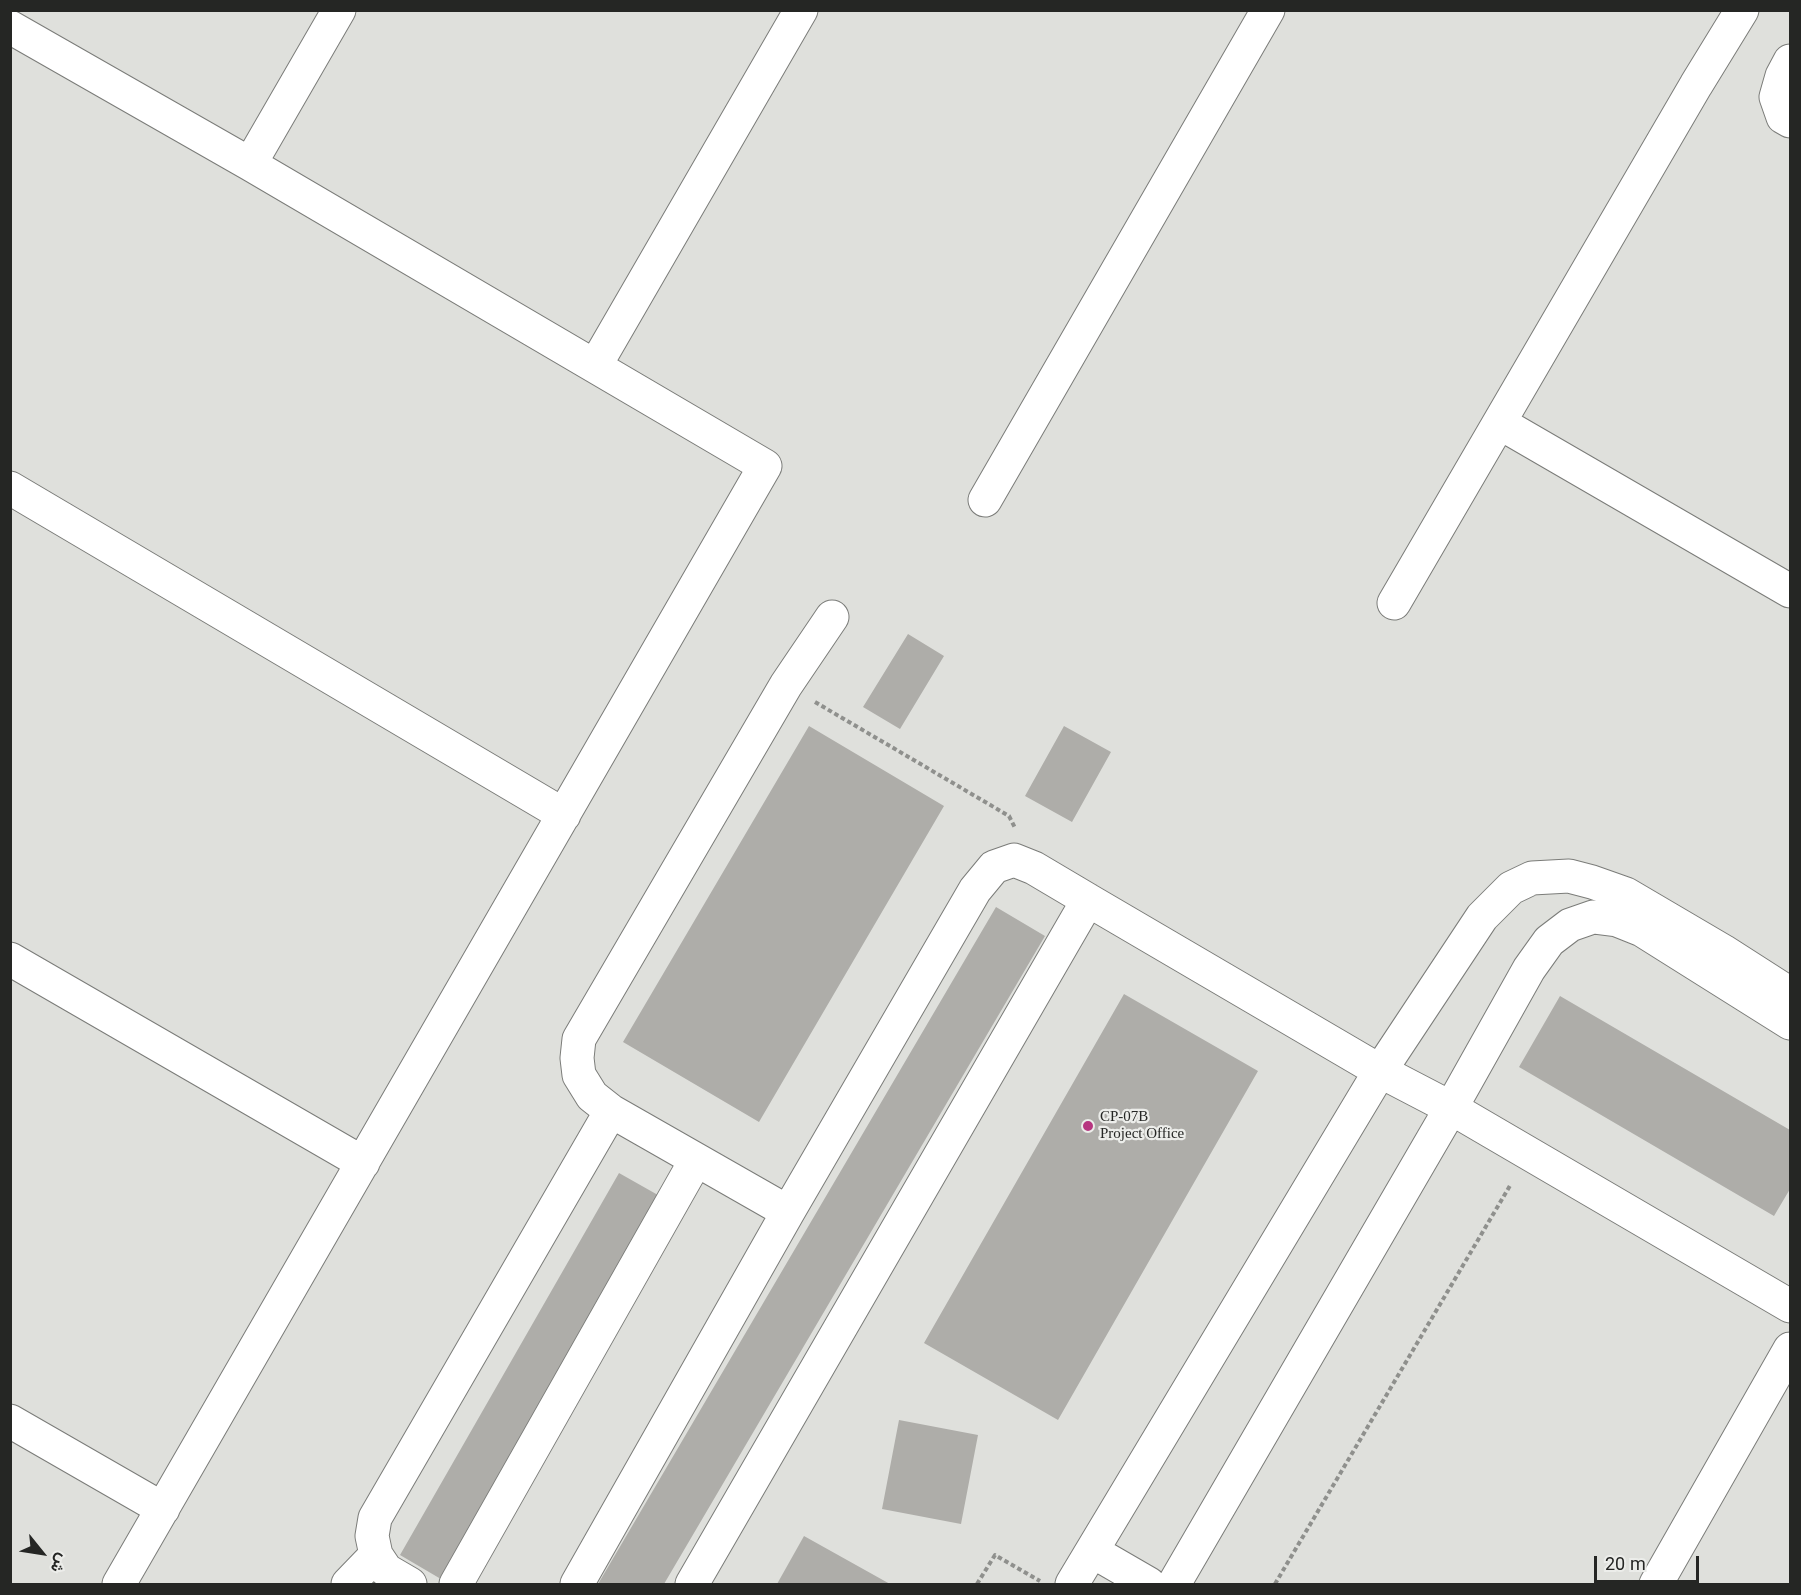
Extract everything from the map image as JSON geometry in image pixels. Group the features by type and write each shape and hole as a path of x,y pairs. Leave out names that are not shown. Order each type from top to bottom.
{"street":[{"path":"250,164 339,10"},
{"path":"595,366 801,10"},
{"path":"985,500 1268,10"},
{"path":"1394,603 1690,95 1742,10"},
{"path":"10,27 250,164 765,466 119,1584"},
{"path":"1791,61 1782,76 1776,97 1783,117 1791,121"},
{"path":"1500,423 1791,591"},
{"path":"10,488 564,815"},
{"path":"788,1212 611,1110 592,1096 579,1075 577,1058 579,1039 786,685 832,617"},
{"path":"577,1584 788,1212 975,890 994,867 1014,860 1034,868 1380,1071 1451,1108 1791,1306"},
{"path":"1072,1584 1380,1071 1482,917 1511,888 1532,878 1569,876 1626,894 1717,962 1791,1023"},
{"path":"692,1584 1088,900"},
{"path":"1174,1584 1451,1108 1529,969 1549,941 1570,925 1593,917 1617,920 1791,994"},
{"path":"10,959 363,1163"},
{"path":"410,1584 386,1570 376,1555 372,1536 375,1518 611,1110"},
{"path":"456,1584 696,1160"},
{"path":"1656,1584 1791,1349"},
{"path":"10,1421 163,1509"},
{"path":"1092,1551 1149,1584"},
{"path":"348,1584 376,1555"}],"path":[{"path":"786,685 1009,816 1016,829 1014,860"},
{"path":"1275,1584 1528,1154"},
{"path":"977,1584 995,1555 1046,1584"}],"building":[{"path":"908,634 944,656 900,729 863,707"},
{"path":"809,726 944,806 759,1122 623,1042"},
{"path":"1064,726 1111,752 1072,822 1025,796"},
{"path":"996,907 1045,936 664,1584 598,1584"},
{"path":"1124,994 1258,1071 1058,1420 924,1343"},
{"path":"1560,996 1790,1130 1790,1189 1774,1216 1519,1067"},
{"path":"619,1173 665,1199 446,1582 400,1555"},
{"path":"899,1420 978,1435 961,1524 882,1509"},
{"path":"804,1536 890,1584 777,1584"}],"place":[{"name":"CP-07B Project Office","path":"1088,1126"}]}
